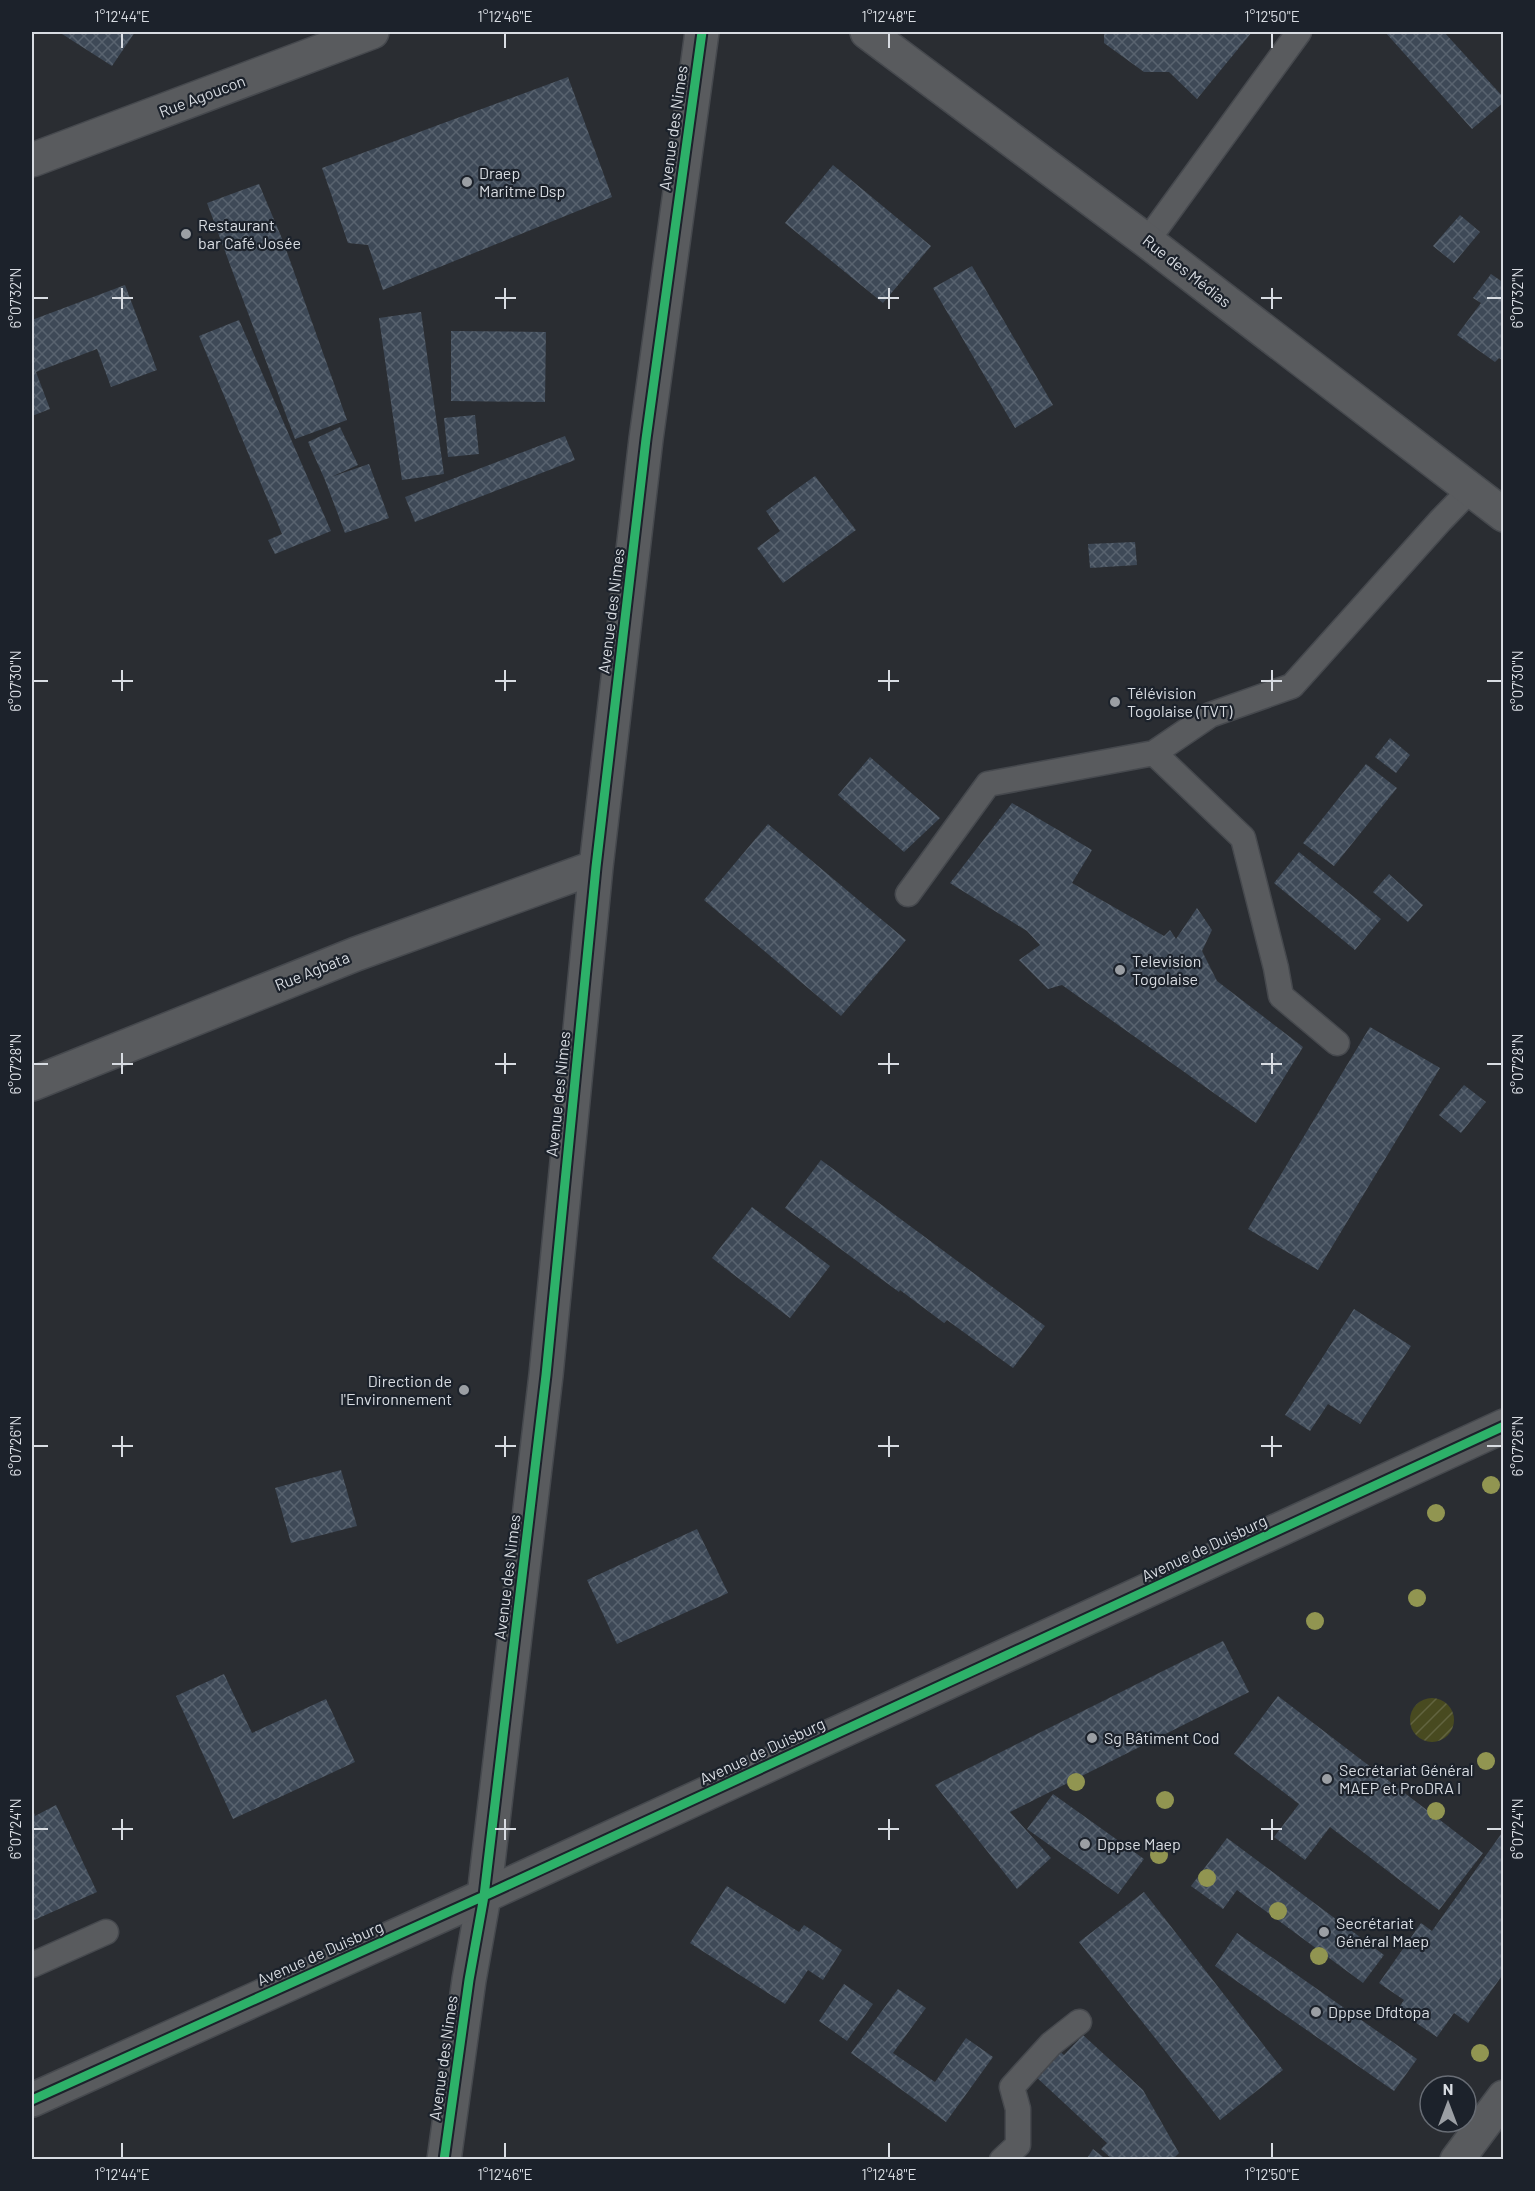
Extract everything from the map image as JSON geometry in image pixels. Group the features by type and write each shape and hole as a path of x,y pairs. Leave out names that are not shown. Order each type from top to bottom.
{"street":[{"name":"Rue Agoucon","path":"32,160 372,32"},
{"name":"Avenue des Nimes","path":"444,2160 469,1980 484,1896 546,1375 596,867 646,439 702,32"},
{"name":"Rue des Médias","path":"867,32 1147,241 1503,516"},
{"name":"Rue Agbata","path":"32,1084 356,954 596,867"},
{"name":"Avenue de Duisburg","path":"34,2091 484,1896 1503,1426"},
{"path":"1457,2160 1503,2097"}],"lane":[{"path":"1147,241 1299,32"},
{"path":"908,894 988,783 1154,753 1210,715 1292,686 1470,490"},
{"path":"1154,753 1243,838 1281,996 1337,1042"},
{"path":"32,1965 106,1932"},
{"path":"1002,2160 1018,2145 1018,2109 1012,2087 1051,2044 1079,2022"}],"green space":[{"path":"1432,1698 1448,1704 1454,1720 1448,1736 1432,1742 1416,1736 1410,1720 1416,1704"}],"building":[{"path":"59,32 135,32 112,66"},
{"path":"1104,32 1252,32 1197,99 1169,72 1144,72 1104,43"},
{"path":"1385,32 1444,32 1504,98 1504,102 1472,129"},
{"name":"Draep Maritme Dsp","path":"568,77 612,197 383,290 368,245 348,243 322,168"},
{"path":"833,165 931,246 883,303 785,223"},
{"path":"259,184 283,241 347,420 295,439 207,203"},
{"path":"1460,215 1480,232 1454,263 1433,246"},
{"path":"972,266 1053,405 1015,428 933,288"},
{"path":"1491,274 1504,283 1504,361 1499,358 1495,362 1457,335 1481,303 1473,298"},
{"path":"125,285 157,370 111,387 97,349 36,372 50,409 32,416 32,320"},
{"path":"421,312 444,474 402,480 379,318"},
{"path":"239,320 331,531 275,554 268,540 282,534 199,336"},
{"path":"451,331 546,332 545,402 451,401"},
{"path":"475,415 479,454 448,457 444,418"},
{"path":"340,427 358,465 331,477 369,464 389,518 345,533 308,442"},
{"path":"565,436 575,460 415,522 405,497"},
{"path":"815,476 856,530 783,583 757,548 780,531 766,511"},
{"path":"1135,542 1137,565 1090,568 1088,544"},
{"path":"1390,738 1410,755 1396,773 1375,757"},
{"path":"870,757 940,818 904,852 838,795"},
{"path":"1366,764 1397,788 1334,866 1303,843"},
{"name":"Television Togolaise","path":"1012,803 1092,850 1072,883 1164,936 1170,930 1176,939 1197,908 1212,930 1202,951 1217,981 1303,1047 1256,1123 1062,985 1048,989 1019,960 1040,945 1027,931 950,883"},
{"path":"768,824 906,940 841,1016 704,900"},
{"path":"1299,852 1381,919 1355,950 1274,883"},
{"path":"1389,874 1423,905 1408,922 1373,892"},
{"path":"1370,1027 1440,1068 1318,1270 1248,1229"},
{"path":"1464,1085 1486,1102 1461,1133 1439,1115"},
{"path":"821,1160 1045,1326 1013,1368 947,1320 944,1323 900,1290 899,1292 785,1208"},
{"path":"752,1207 830,1266 790,1318 712,1258"},
{"path":"1354,1309 1411,1346 1360,1424 1328,1404 1310,1431 1285,1415"},
{"path":"341,1470 357,1526 291,1543 275,1488"},
{"path":"697,1529 728,1593 617,1644 587,1580"},
{"name":"Sg Bâtiment Cod","path":"1223,1641 1249,1692 1010,1812 1051,1858 1017,1889 935,1785"},
{"path":"224,1674 252,1733 326,1699 355,1762 233,1819 176,1696"},
{"name":"Secrétariat Général MAEP et ProDRA I","path":"1278,1696 1483,1853 1439,1910 1330,1827 1305,1860 1274,1837 1299,1804 1234,1754"},
{"name":"Dppse Maep","path":"1053,1794 1144,1859 1118,1894 1027,1829"},
{"path":"56,1805 97,1892 32,1921 32,1807 35,1816"},
{"path":"1504,1830 1504,1973 1468,2023 1454,2013 1437,2037 1397,2010 1404,2000 1379,1983 1421,1923 1432,1931"},
{"name":"Secrétariat Général Maep","path":"1227,1838 1384,1955 1363,1983 1237,1890 1223,1909 1191,1886"},
{"path":"727,1886 799,1932 804,1925 842,1950 823,1980 808,1970 785,2004 690,1943"},
{"path":"1144,1892 1283,2070 1220,2120 1079,1942"},
{"name":"Dppse Dfdtopa","path":"1237,1933 1417,2059 1394,2091 1215,1966"},
{"path":"844,1984 873,2004 847,2041 819,2021"},
{"path":"898,1989 926,2008 893,2053 935,2082 966,2038 993,2057 946,2122 851,2053"},
{"path":"1083,2035 1143,2090 1179,2153 1172,2160 1113,2160 1101,2149 1107,2143 1034,2075 1058,2050 1064,2055"},
{"path":"1093,2149 1107,2160 1086,2160"}],"cycle path":[{"path":"444,2160 469,1980 484,1896 546,1375 596,867 646,439 702,32"},
{"path":"32,2100 484,1896 1504,1426"}],"place":[{"name":"Draep Maritme Dsp","path":"467,182"},
{"name":"Restaurant bar Café Josée","path":"186,234"},
{"name":"Télévision Togolaise (TVT)","path":"1115,702"},
{"name":"Television Togolaise","path":"1120,970"},
{"name":"Direction de l'Environnement","path":"464,1390"},
{"name":"Sg Bâtiment Cod","path":"1092,1738"},
{"name":"Secrétariat Général MAEP et ProDRA I","path":"1327,1779"},
{"name":"Dppse Maep","path":"1085,1844"},
{"name":"Secrétariat Général Maep","path":"1324,1932"},
{"name":"Dppse Dfdtopa","path":"1316,2012"}]}
